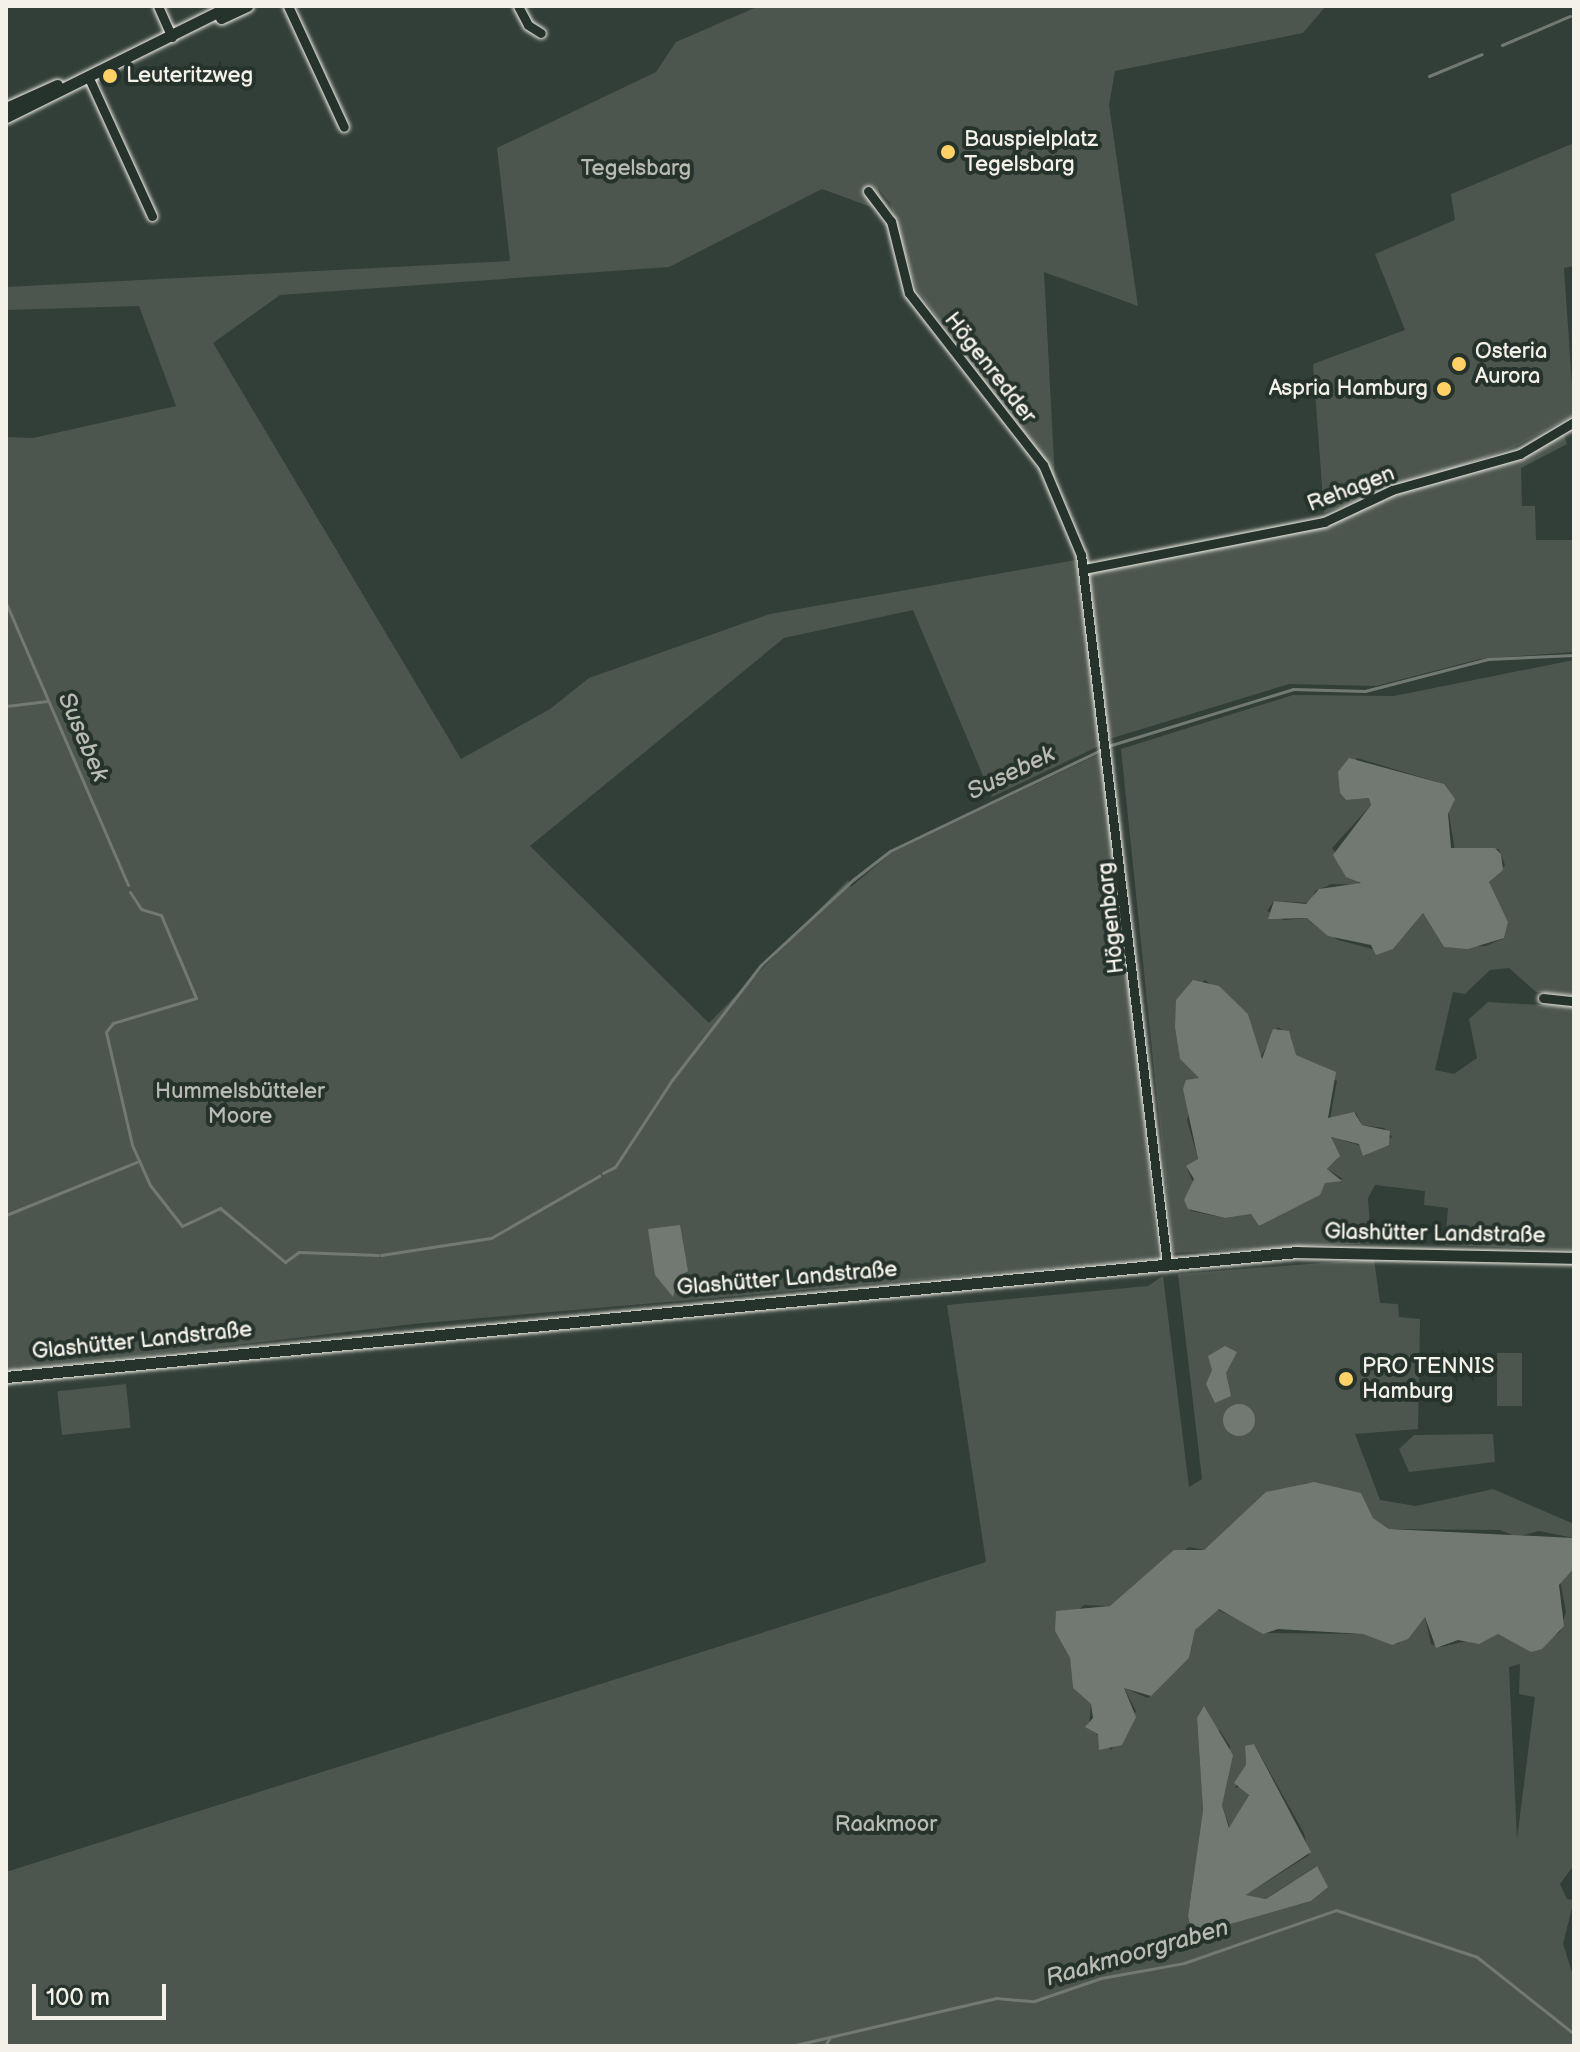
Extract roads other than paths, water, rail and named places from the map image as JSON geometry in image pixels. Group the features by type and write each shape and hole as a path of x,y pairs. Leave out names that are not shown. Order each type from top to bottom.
{"street":[{"path":"158,6 172,37"},
{"path":"172,37 230,6"},
{"path":"6,117 172,37 247,6"},
{"path":"288,6 344,127"},
{"path":"518,6 528,25 541,33"},
{"path":"6,108 88,76"},
{"path":"88,76 152,216"},
{"name":"Högenredder","path":"868,191 891,221 909,293 1043,465 1084,569"},
{"name":"Rehagen","path":"1084,569 1324,522 1392,490 1520,454 1574,422"},
{"name":"Högenbarg","path":"1084,569 1167,1264"},
{"path":"1543,998 1574,1001"},
{"name":"Glashütter Landstraße","path":"6,1377 1167,1264 1380,1250 1574,1258"}],"waterway":[{"path":"1502,45 1570,16"},
{"path":"1429,76 1482,54"},
{"name":"Susebek","path":"6,603 128,885"},
{"name":"Susebek","path":"1108,746 1293,689 1365,691 1488,659 1574,655"},
{"path":"6,706 48,701"},
{"name":"Susebek","path":"603,1173 615,1167 672,1080 761,965 854,879 890,851 1101,750"},
{"name":"Susebek","path":"130,892 141,909 161,915 196,998 113,1023 106,1032 132,1145 150,1185 182,1226 220,1208 285,1262 299,1252 378,1255"},
{"path":"6,1215 139,1161"},
{"name":"Susebek","path":"381,1255 491,1238 599,1176"},
{"name":"Raakmoorgraben","path":"825,2046 830,2037 996,1998 1034,2001 1101,1978 1184,1963 1336,1910 1477,1957 1574,2034"},
{"path":"791,2046 830,2037"}],"place":[{"name":"Leuteritzweg","path":"110,76"},
{"name":"Bauspielplatz Tegelsbarg","path":"948,152"},
{"name":"Osteria Aurora","path":"1459,364"},
{"name":"Aspria Hamburg","path":"1444,389"},
{"name":"PRO TENNIS Hamburg","path":"1346,1379"}],"park label":[{"name":"Tegelsbarg","path":"636,169"},
{"name":"Hummelsbütteler Moore","path":"240,1104"},
{"name":"Raakmoor","path":"886,1825"}]}
